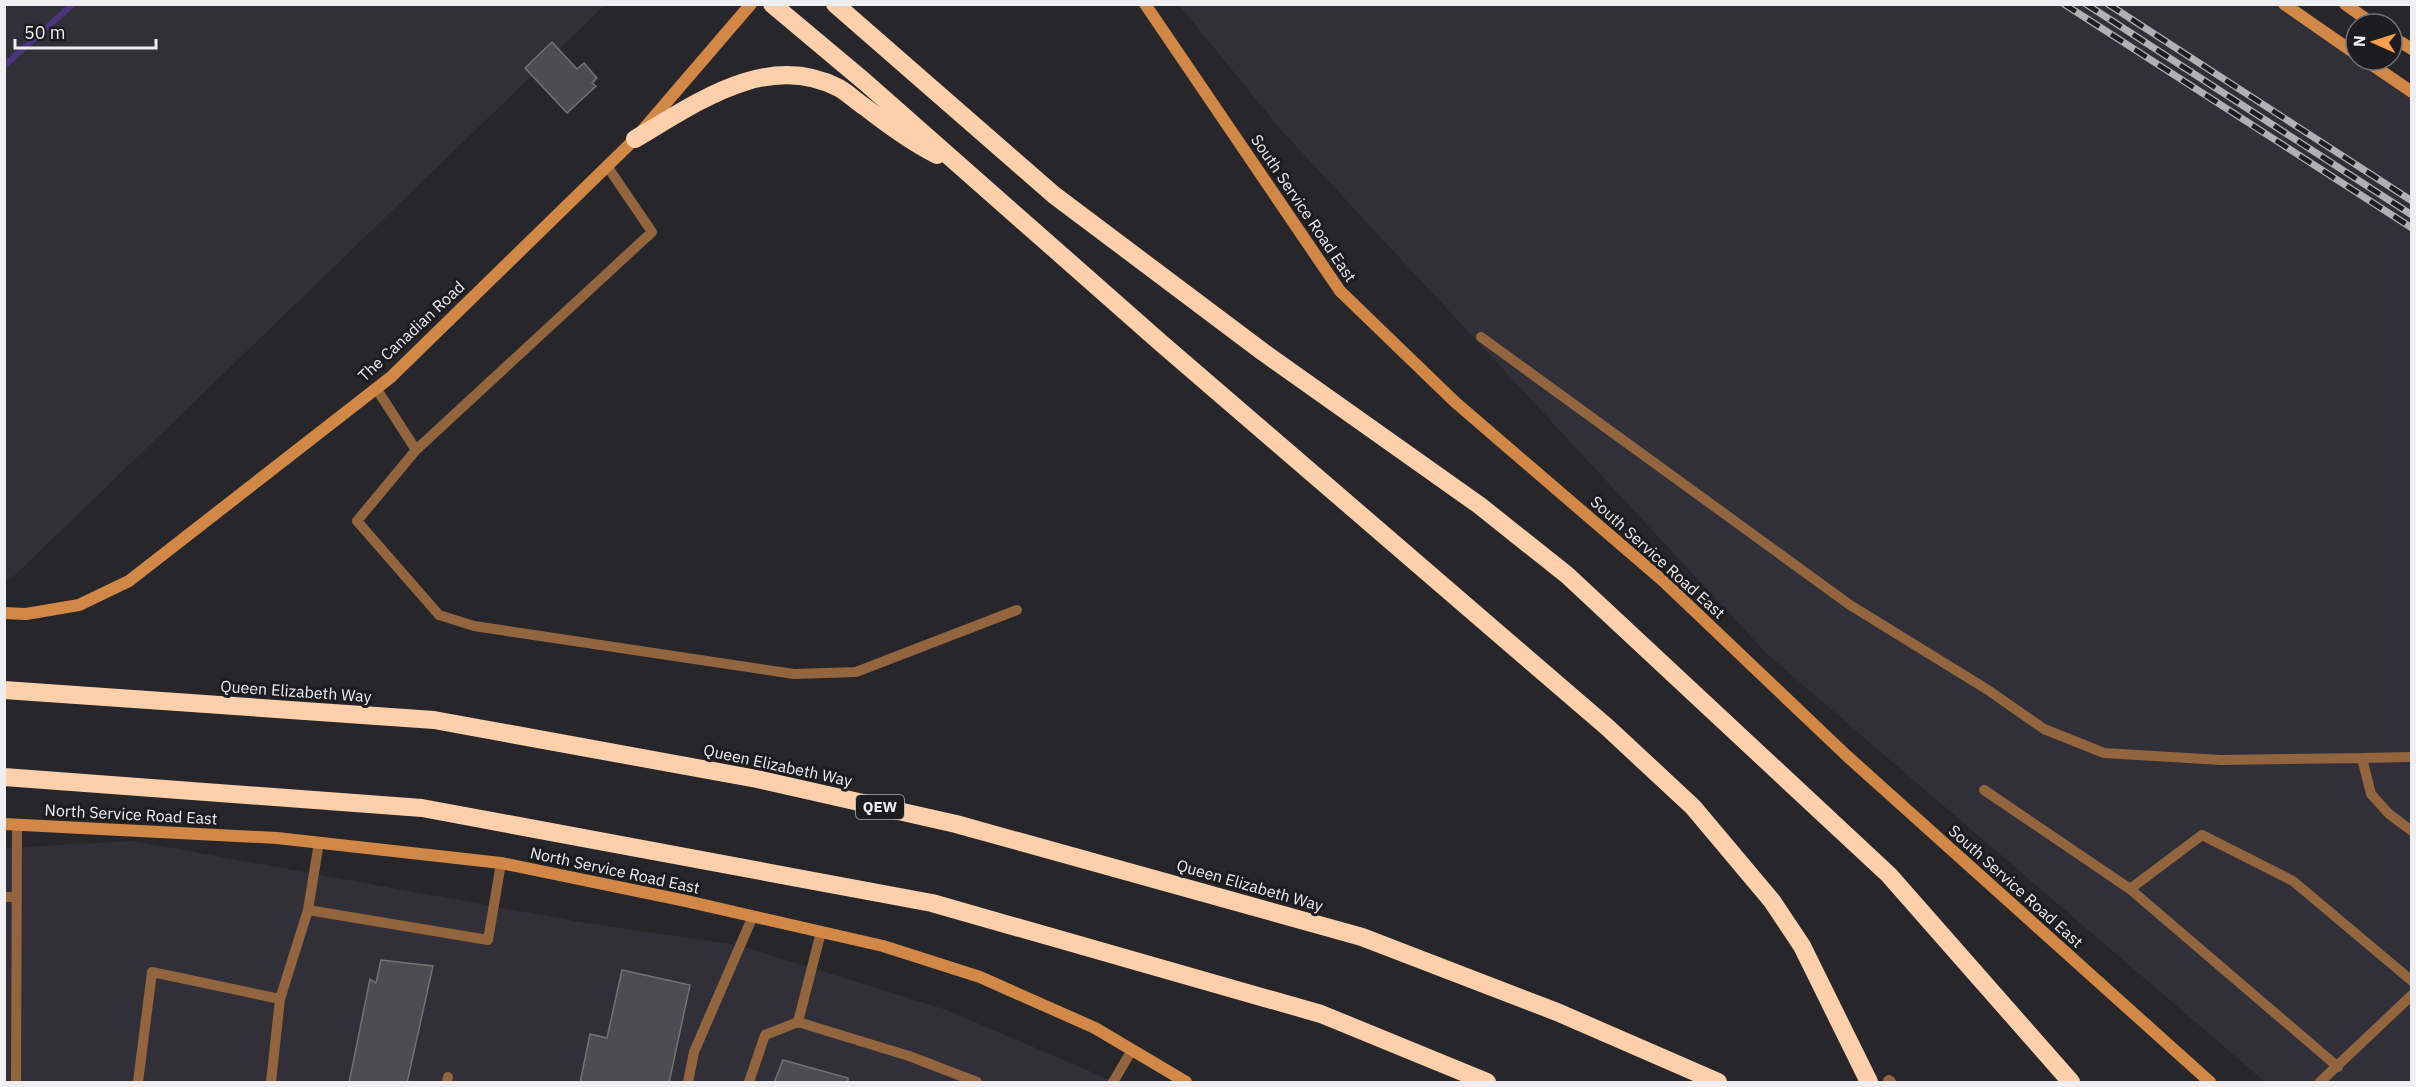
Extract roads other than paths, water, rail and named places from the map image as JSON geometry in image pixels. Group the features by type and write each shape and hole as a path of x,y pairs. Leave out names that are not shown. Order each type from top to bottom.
{"highway":[{"path":"772,4 865,82 956,165 1607,727 1693,807 1772,901 1802,946 1869,1081"},
{"path":"835,4 1054,195 1263,352 1479,505 1567,575 1889,875 2071,1083"},
{"path":"635,138 724,88 765,76 807,78 838,88 914,144 956,165"},
{"name":"Queen Elizabeth Way","path":"4,690 434,720 757,779 956,824 1362,937 1557,1012 1718,1083"},
{"path":"4,777 422,808 932,903 1321,1014 1488,1083"}],"street":[{"name":"The Canadian Road","path":"4,614 26,614 79,605 129,581 376,388 608,166 751,4"},
{"name":"South Service Road East","path":"1145,4 1340,291 1455,402 1662,580 1847,756 2210,1083"},
{"path":"2284,4 2344,46"},
{"path":"2383,72 2412,92"},
{"name":"North Service Road East","path":"11,824 278,838 501,863 753,916 883,946 980,977 1095,1028 1186,1083"}],"lane":[{"path":"608,166 652,232 416,450 357,521 439,615 474,626 794,674 856,672 1017,610"},
{"path":"1480,337 1850,605 1988,690 2044,729 2104,753 2221,760 2412,757"},
{"path":"376,388 416,450"},
{"path":"2362,758 2370,794 2389,814 2412,831"},
{"path":"1984,790 2130,889 2338,1067"},
{"path":"11,824 17,897 16,1083"},
{"path":"2130,889 2202,835 2294,881 2412,981"},
{"path":"271,1083 280,999 308,910 320,842"},
{"path":"308,910 488,940 501,863"},
{"path":"4,897 17,897"},
{"path":"688,1083 694,1052 753,916"},
{"path":"798,1022 821,932"},
{"path":"4,947 17,947"},
{"path":"138,1083 152,972 280,999"},
{"path":"2320,1083 2412,995"},
{"path":"749,1083 765,1035 798,1022 909,1056 977,1083"},
{"path":"1113,1083 1132,1050"}],"waterway":[{"path":"4,66 73,4"}],"railway":[{"path":"2064,4 2412,228"},
{"path":"2086,4 2412,215"},
{"path":"2108,4 2412,201"}]}
